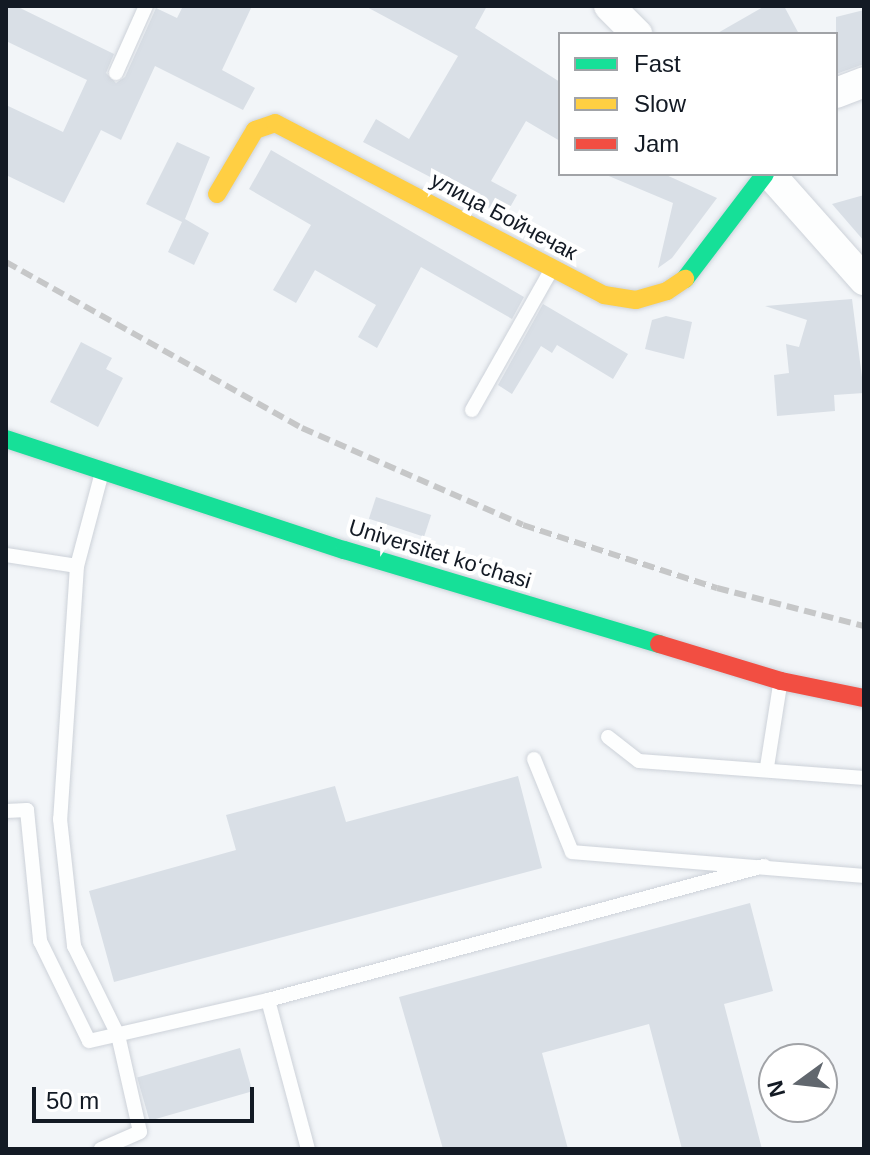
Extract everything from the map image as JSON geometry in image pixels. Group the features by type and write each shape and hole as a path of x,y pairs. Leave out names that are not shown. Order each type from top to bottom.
{"main road":[{"name":"улица Бойчечак","path":"217,194 255,130 275,123 552,268 619,299 667,291 689,276 766,176"},
{"name":"Universitet kо‘chasi","path":"6,439 344,550 781,681 864,698"}],"street":[{"path":"609,6 635,32"},
{"path":"838,92 864,82"},
{"path":"770,176 864,280"}],"lane":[{"path":"116,73 146,6"},
{"path":"472,410 552,268"},
{"path":"101,1149 140,1132 118,1035 74,946 60,819 77,566 102,471"},
{"path":"6,555 77,566"},
{"path":"767,767 781,681"},
{"path":"608,737 639,761 767,767 864,778"},
{"path":"534,759 572,852 864,876"},
{"path":"6,811 27,810 40,941 89,1041 268,1000 764,866"},
{"path":"268,1000 308,1149"}],"building":[{"path":"6,6 16,6 114,54 106,73 116,83 125,77 156,8 177,18 183,6 252,6 222,70 255,88 243,110 155,66 121,140 101,130 64,203 6,175 6,105 63,132 87,80 6,41"},
{"path":"365,6 487,6 475,28 558,81 558,140 526,121 491,181 517,195 505,216 363,142 376,119 409,139 458,56"},
{"path":"765,6 784,6 798,32 720,32"},
{"path":"864,10 864,64 838,73 838,32 836,17"},
{"path":"177,142 210,157 185,219 209,233 194,265 168,252 182,222 146,204"},
{"path":"271,150 524,297 512,319 421,267 377,348 358,337 376,305 315,270 296,303 273,290 311,225 249,189"},
{"path":"609,176 668,176 717,198 672,258 658,268 673,203"},
{"path":"864,195 864,241 832,204"},
{"path":"852,299 864,393 834,395 835,411 777,416 774,375 789,373 786,344 799,347 807,320 765,306"},
{"path":"543,304 628,354 613,379 557,345 552,353 541,346 512,394 498,385"},
{"path":"666,316 692,322 684,359 645,349 652,320"},
{"path":"81,342 112,358 106,369 123,378 98,427 50,402"},
{"path":"376,497 431,515 424,537 369,519"},
{"path":"518,776 542,868 114,982 89,891 236,850 226,815 335,786 346,822"},
{"path":"750,903 773,991 724,1004 762,1149 682,1149 649,1024 542,1053 568,1149 443,1149 399,997"},
{"path":"240,1048 252,1091 150,1121 137,1077"}],"railway":[{"path":"6,262 302,428 523,525 717,588 864,626"}],"traffic: fast":[{"path":"685,279 763,176"},
{"path":"6,439 344,550 659,644"}],"traffic: slow":[{"path":"217,194 255,130 275,123 604,295 636,300 667,291 685,279"}],"traffic: jam":[{"path":"659,644 781,681 864,698"}]}
